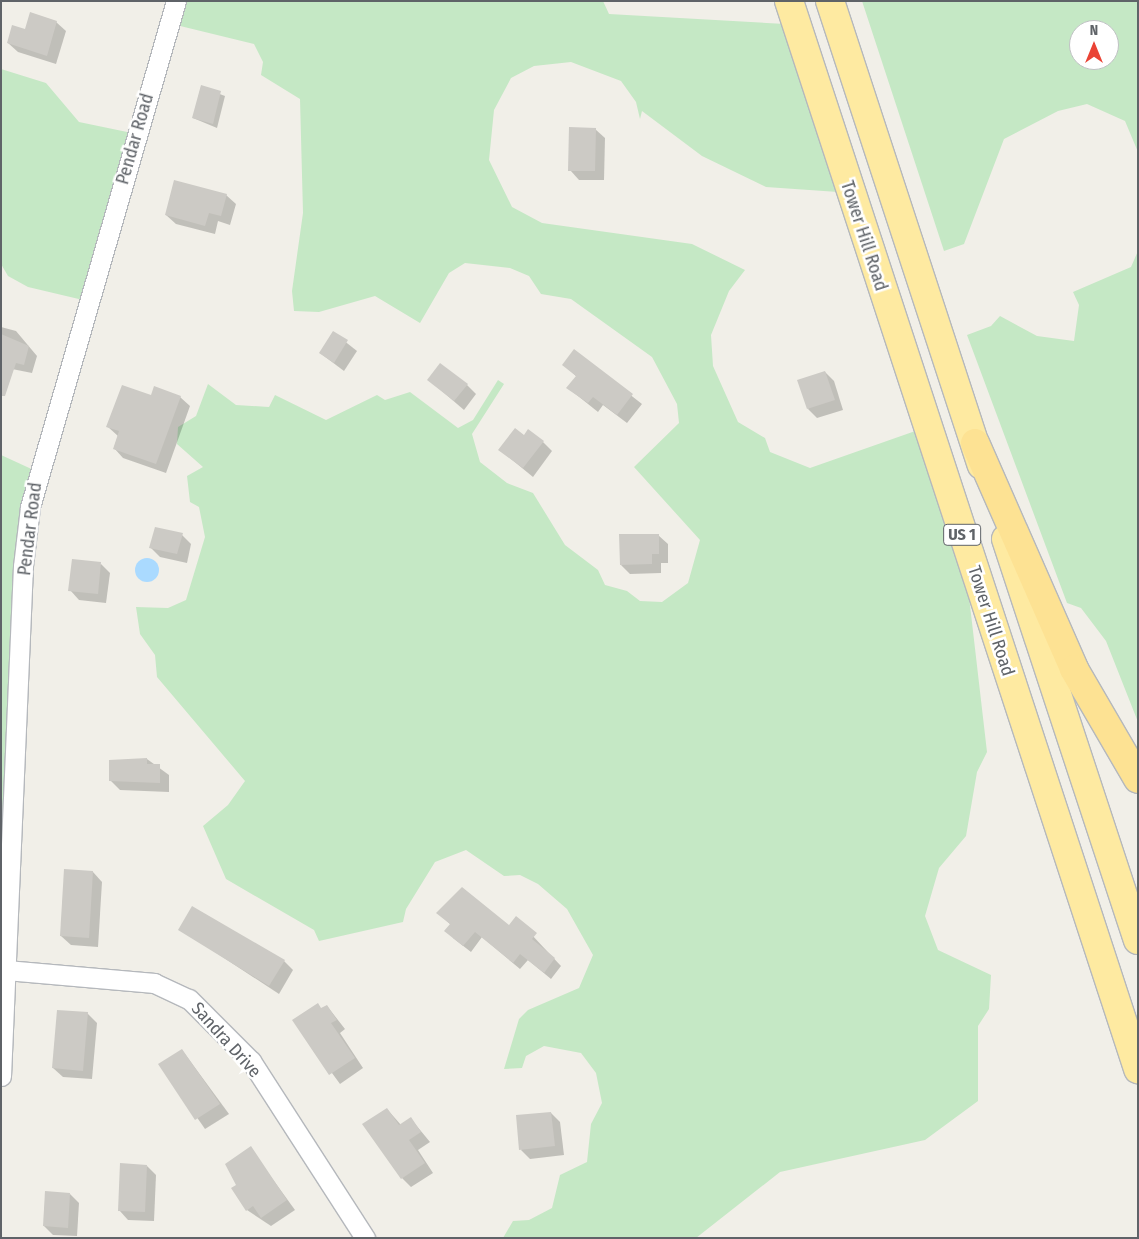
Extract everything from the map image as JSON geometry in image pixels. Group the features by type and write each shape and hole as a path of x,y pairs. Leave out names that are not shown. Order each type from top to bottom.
{"highway":[{"name":"Tower Hill Road","path":"789,1 1138,1069"},
{"name":"US 1","path":"830,1 1138,940"},
{"path":"975,443 1074,669 1138,779"}],"street":[{"name":"Pendar Road","path":"1,1076 23,566 30,506 176,1"},
{"name":"Sandra Drive","path":"6,970 154,983 189,999 251,1062 365,1238"}],"green space":[{"path":"172,1 603,1 609,14 785,24 838,192 766,187 702,156 642,111 640,119 636,102 621,81 571,62 534,66 511,78 494,110 489,160 512,207 542,223 692,244 745,270 729,291 711,335 713,366 738,422 765,438 770,452 810,468 921,429 968,588 987,752 977,772 966,836 939,868 925,916 938,950 991,975 989,1009 978,1026 978,1101 925,1140 780,1172 696,1238 503,1238 513,1221 529,1220 552,1208 560,1175 587,1162 591,1124 602,1103 596,1073 581,1053 544,1046 526,1056 522,1068 504,1069 519,1019 528,1010 579,988 593,955 567,909 538,884 520,875 504,876 466,850 435,862 406,909 403,922 319,941 314,930 226,879 203,826 228,805 245,781 157,677 155,655 140,634 136,607 168,608 186,600 205,537 199,507 190,502 187,476 203,467 177,444 178,427 196,416 208,384 236,405 269,407 275,395 326,420 377,395 385,400 410,392 458,428 473,420 498,380 504,384 472,434 480,462 507,483 533,493 565,545 598,570 605,585 627,591 640,601 662,602 688,583 700,540 634,467 679,423 677,404 652,357 571,299 541,294 529,276 510,268 465,263 449,273 420,323 375,296 319,312 294,311 292,291 303,213 300,99 261,75 263,62 254,44 172,24"},
{"path":"862,1 1138,1 1138,152 1125,121 1087,104 1058,111 1004,139 964,244 944,251"},
{"path":"1,69 46,83 79,122 132,133 83,300 28,287 8,276 1,264"},
{"path":"1138,251 1138,722 1106,641 1081,608 1067,603 967,335 991,326 1000,316 1037,336 1074,341 1079,305 1073,292 1131,267"},
{"path":"1,455 38,472 1,1045"}],"water":[{"path":"147,558 156,561 159,570 156,579 147,582 138,579 135,570 138,561"}],"building":[{"path":"30,12 57,21 47,56 7,43 12,25 25,29"},
{"path":"201,85 221,91 213,124 192,118"},
{"path":"569,127 596,128 595,171 568,171"},
{"path":"174,180 227,194 221,216 209,213 205,226 165,215"},
{"path":"333,331 348,340 334,363 319,353"},
{"path":"1,334 29,346 24,365 16,363 5,396 1,396"},
{"path":"574,349 633,394 617,415 593,397 588,403 566,388 576,376 562,365"},
{"path":"440,363 468,384 454,401 427,380"},
{"path":"825,371 835,400 807,409 797,380"},
{"path":"122,385 151,395 154,386 181,396 156,464 113,449 119,431 106,427"},
{"path":"515,428 524,435 528,429 544,441 523,468 498,450"},
{"path":"155,527 183,533 177,554 149,548"},
{"path":"619,534 659,534 659,554 652,554 652,564 620,565"},
{"path":"72,559 101,562 98,594 68,591"},
{"path":"147,758 147,764 160,764 160,783 109,781 109,760"},
{"path":"64,869 93,871 89,938 60,936"},
{"path":"462,887 509,925 516,916 537,933 532,939 555,958 544,973 520,954 513,963 475,932 463,946 444,931 450,924 436,913"},
{"path":"192,906 285,960 269,986 178,930"},
{"path":"318,1003 321,1008 327,1005 337,1020 331,1023 355,1058 329,1075 292,1020"},
{"path":"57,1010 88,1012 83,1071 52,1068"},
{"path":"182,1049 220,1104 195,1120 158,1064"},
{"path":"387,1108 399,1125 411,1117 421,1132 409,1140 425,1163 401,1179 362,1124"},
{"path":"551,1112 555,1146 519,1150 516,1115"},
{"path":"251,1146 287,1200 261,1218 253,1206 246,1211 231,1188 236,1185 225,1164"},
{"path":"120,1163 147,1165 145,1212 118,1211"},
{"path":"45,1191 70,1193 68,1228 43,1226"}]}
